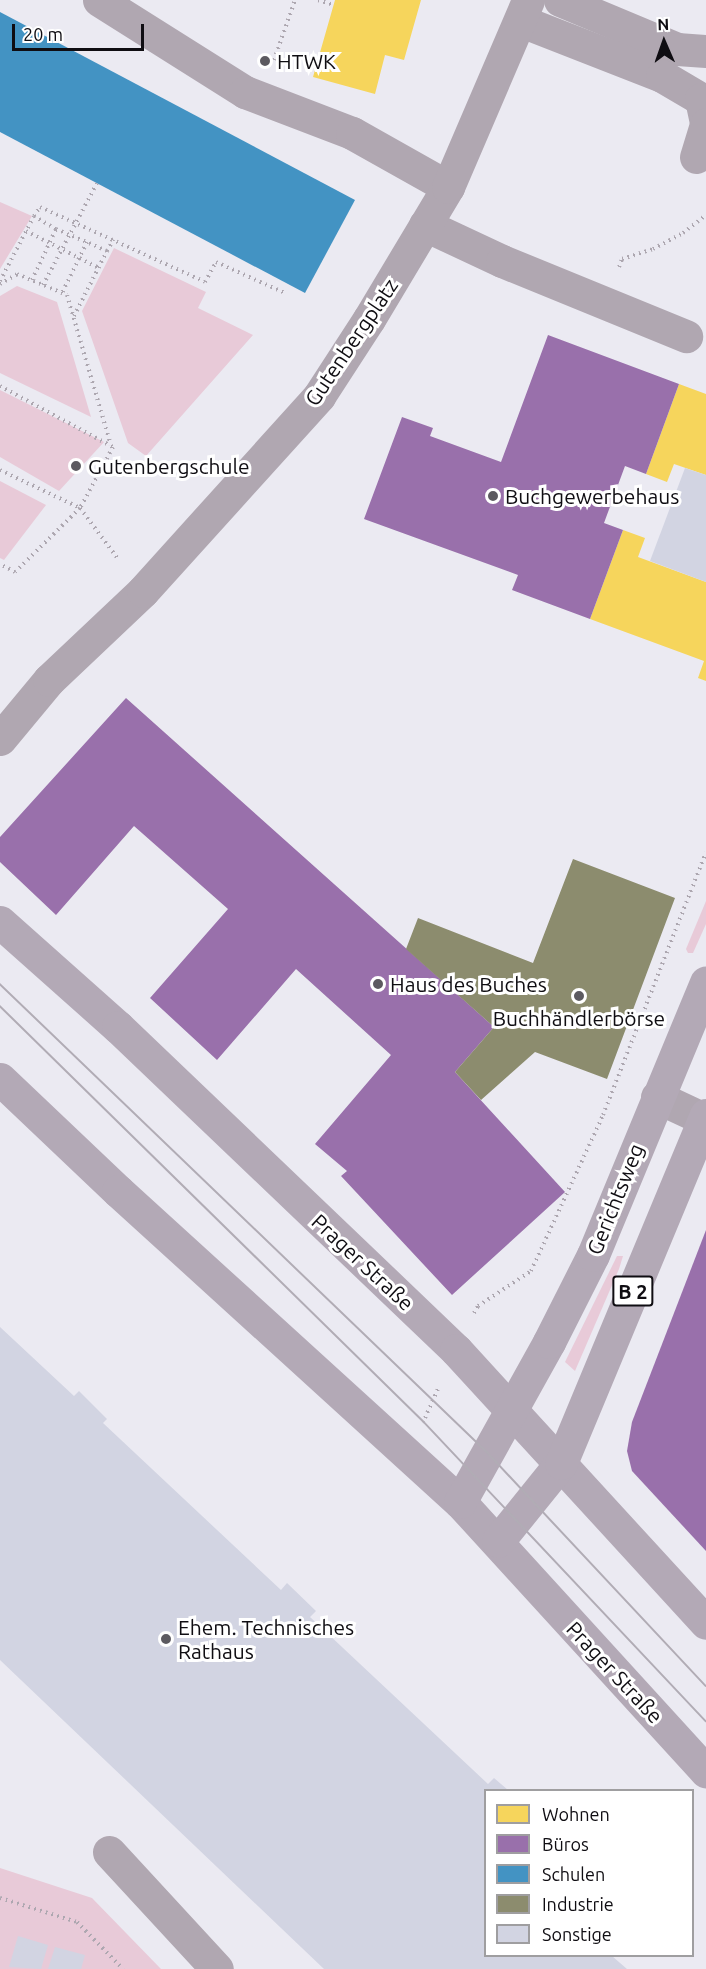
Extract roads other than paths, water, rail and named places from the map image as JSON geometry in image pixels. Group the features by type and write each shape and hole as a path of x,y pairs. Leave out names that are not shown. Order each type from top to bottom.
{"main road":[{"name":"Prager Straße","path":"0,922 118,1027 456,1350 706,1623"},
{"name":"Gerichtsweg","path":"510,1410 549,1342 593,1255 706,982"},
{"name":"Prager Straße","path":"0,1078 118,1191 460,1502 498,1540 555,1607 706,1771"},
{"name":"B 2","path":"498,1540 561,1463 705,1118"},
{"name":"B 2","path":"460,1502 510,1410"}],"street":[{"path":"99,0 245,92 352,133 448,187"},
{"path":"560,0 677,49 706,51"},
{"path":"525,10 662,76 701,99 706,123 696,157"},
{"name":"Gutenbergplatz","path":"0,739 49,681 143,591 319,396 448,187 525,10"},
{"path":"425,225 502,261 686,336"},
{"path":"657,1098 705,1118"},
{"path":"109,1852 217,1969"}],"tram line":[{"path":"0,984 487,1452 706,1686"},
{"path":"0,1006 424,1422 706,1721"}],"place":[{"name":"HTWK","path":"265,61"},
{"name":"Gutenbergschule","path":"76,466"},
{"name":"Buchgewerbehaus","path":"493,496"},
{"name":"Haus des Buches","path":"378,984"},
{"name":"Buchhändlerbörse","path":"579,996"},
{"name":"Ehem. Technisches Rathaus","path":"166,1639"}]}
